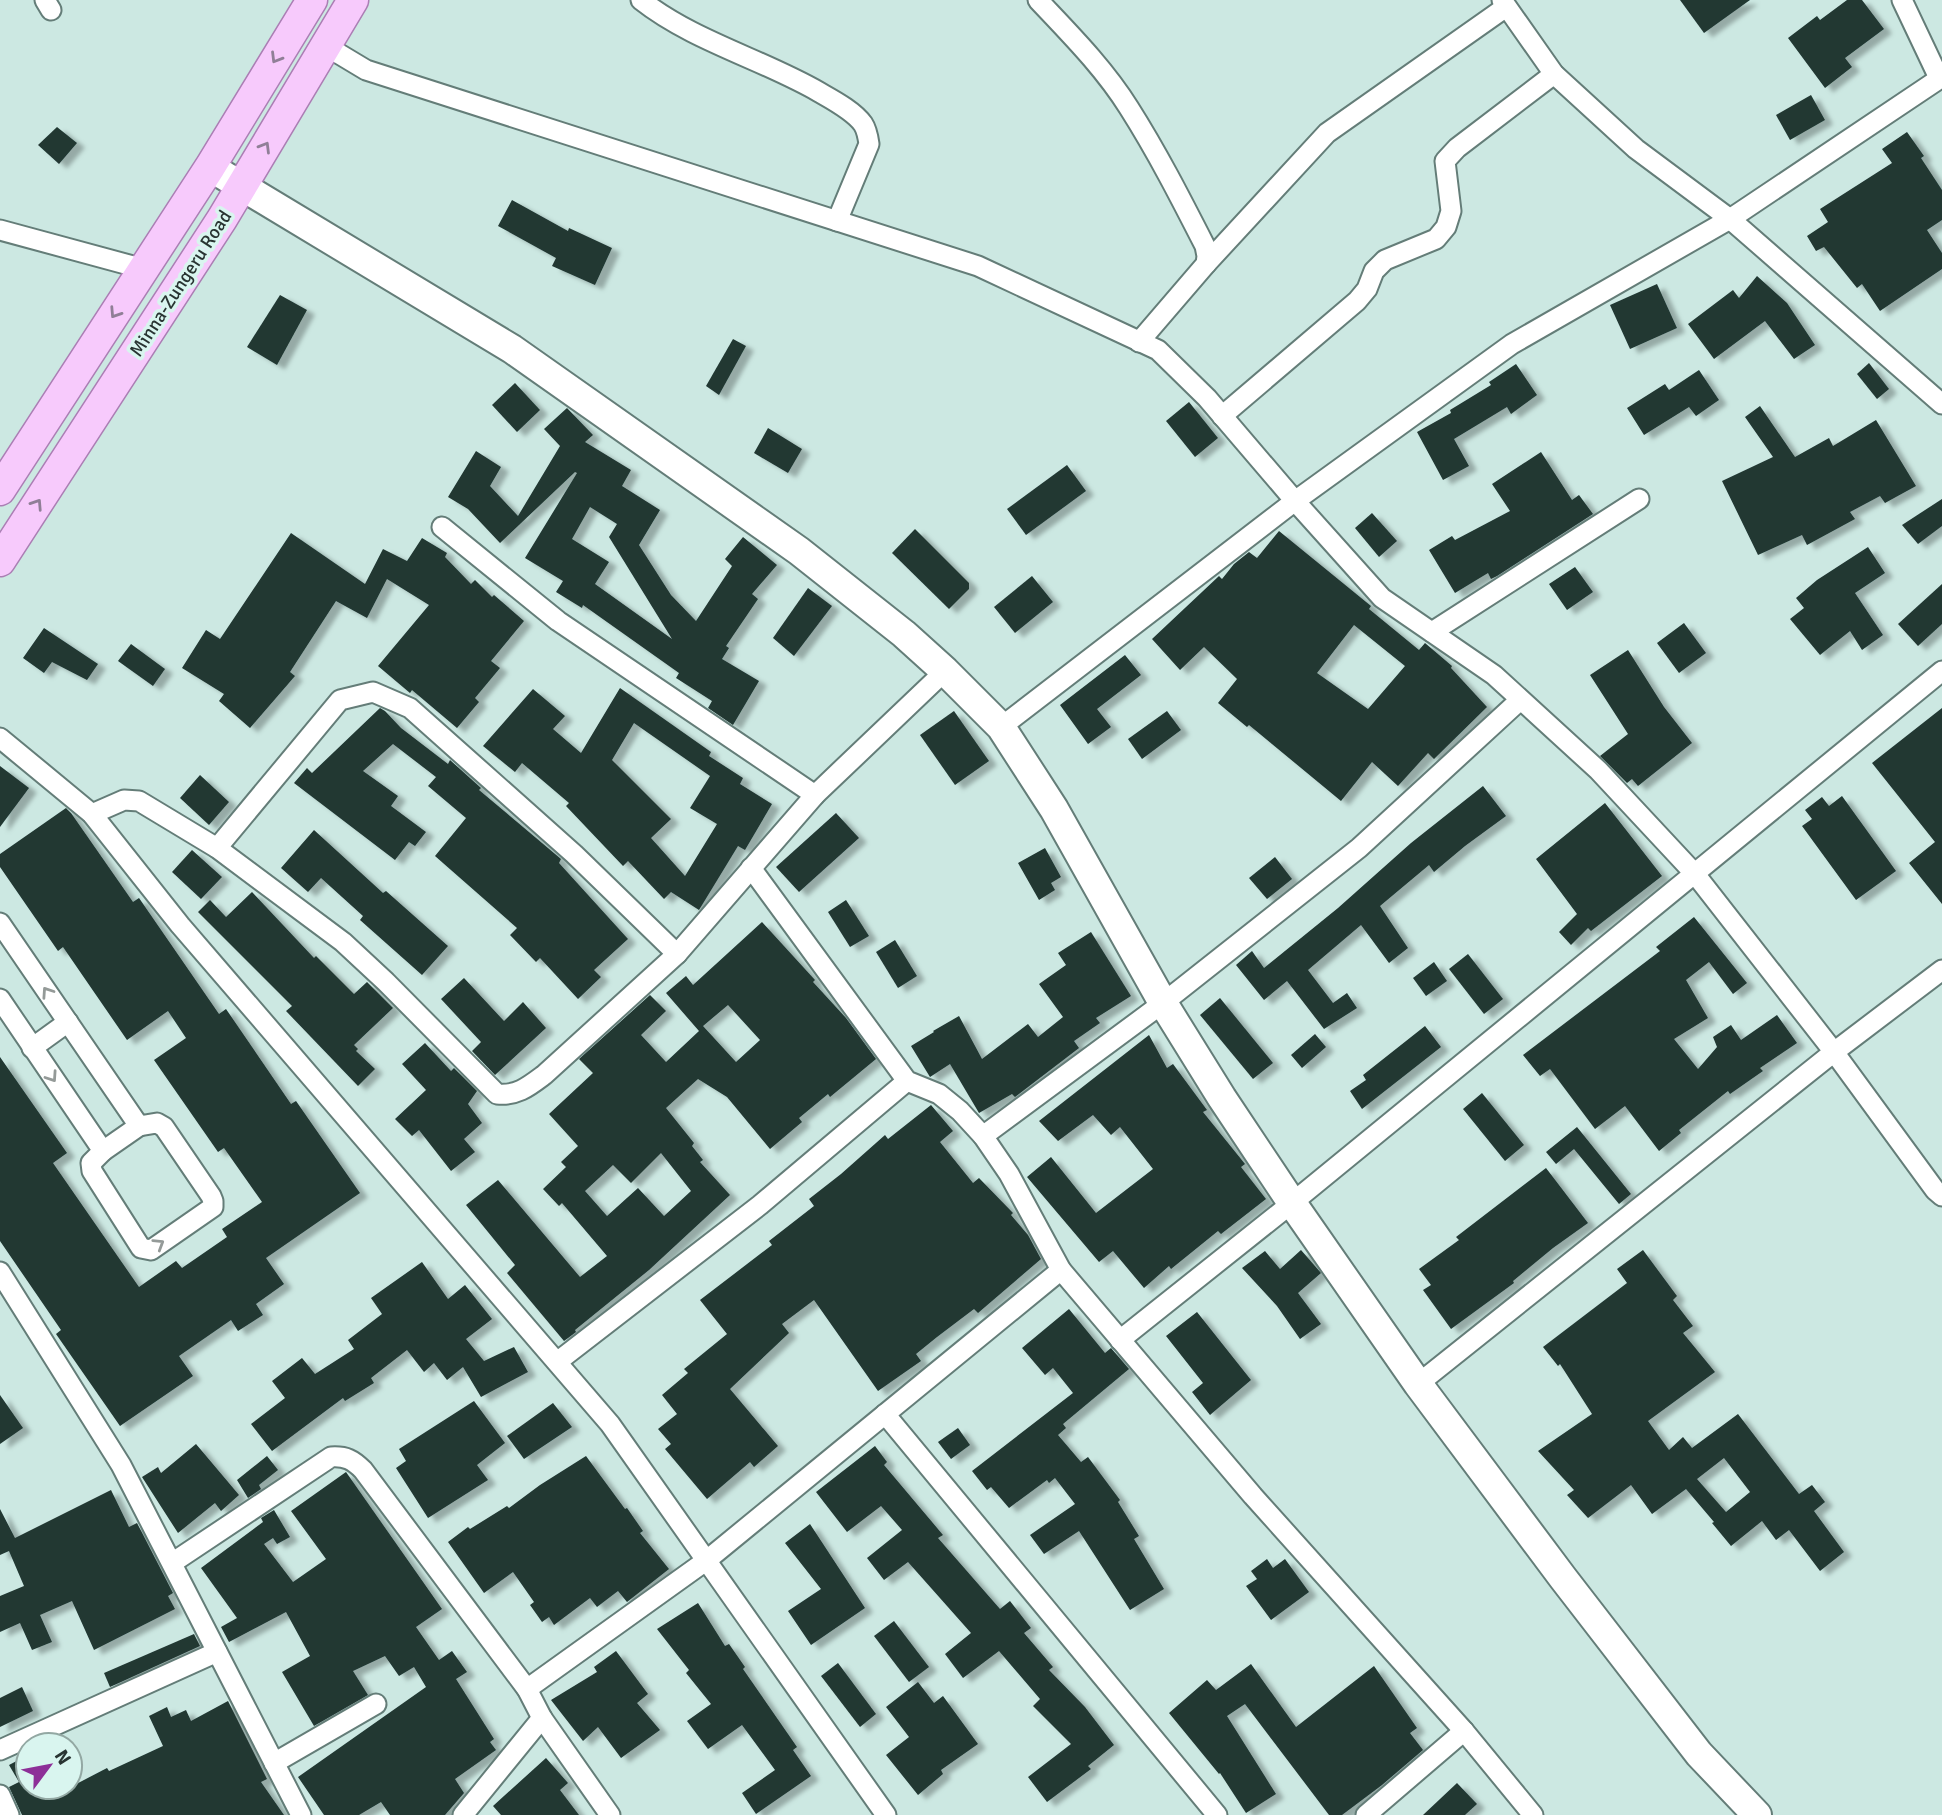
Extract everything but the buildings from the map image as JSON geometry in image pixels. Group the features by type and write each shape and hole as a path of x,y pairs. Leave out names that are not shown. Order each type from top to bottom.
{"main road":[{"name":"Minna-Zungeru Road","path":"0,490 210,167 312,0"},
{"name":"Minna-Zungeru Road","path":"0,561 240,187 353,0"}],"street":[{"path":"641,0 663,17 798,80 833,100 862,122 868,133 869,144 837,221"},
{"path":"1038,0 1084,49 1128,106 1205,246 1208,256 1206,264"},
{"path":"1001,727 1295,501 1512,344 1730,219 1940,77 1902,0"},
{"path":"1139,342 1326,133 1504,3 1554,74 1636,149 1730,219 1942,404"},
{"path":"326,46 366,70 978,266 1158,350 1222,416 1382,598 1494,675 1598,770 1695,874 1942,1196"},
{"path":"1222,416 1357,301 1367,289 1374,271 1385,260 1436,239 1446,227 1451,211 1445,161 1457,148 1554,74"},
{"path":"210,167 512,349 799,551 904,635 1001,727 1054,809 1163,1003 1292,1203 1418,1384 1563,1578 1699,1754 1756,1815"},
{"path":"0,230 144,269"},
{"path":"1432,632 1639,499"},
{"path":"442,527 558,621 815,795"},
{"path":"92,814 124,800 139,802 217,848 343,942 496,1094 510,1095 544,1075 677,954 815,795 945,671"},
{"path":"1120,1340 1292,1203 1942,671"},
{"path":"217,848 340,700 373,692 410,708 574,854 677,954"},
{"path":"983,1136 1163,1003 1359,848 1520,699"},
{"path":"0,738 92,814 180,925 610,1424 886,1815"},
{"path":"751,868 907,1081 939,1094 960,1111 983,1136 1009,1174 1061,1270 1253,1496 1464,1731 1533,1815"},
{"path":"0,923 139,1126"},
{"path":"1418,1384 1834,1052 1942,970"},
{"path":"0,999 103,1152"},
{"path":"32,1048 68,1022"},
{"path":"557,1362 760,1205 907,1081"},
{"path":"157,1123 164,1127 211,1196 213,1207 151,1250 141,1248 92,1171 91,1163 139,1126 157,1123"},
{"path":"527,1689 707,1560 1061,1270"},
{"path":"0,1272 121,1465 301,1815"},
{"path":"885,1414 1217,1815"},
{"path":"172,1563 331,1457 342,1456 353,1461 363,1470 527,1689 542,1718 610,1815"},
{"path":"0,1750 217,1652"},
{"path":"274,1763 376,1704"},
{"path":"463,1815 542,1718"},
{"path":"1366,1815 1464,1731"},
{"path":"0,1796 9,1815"}]}
